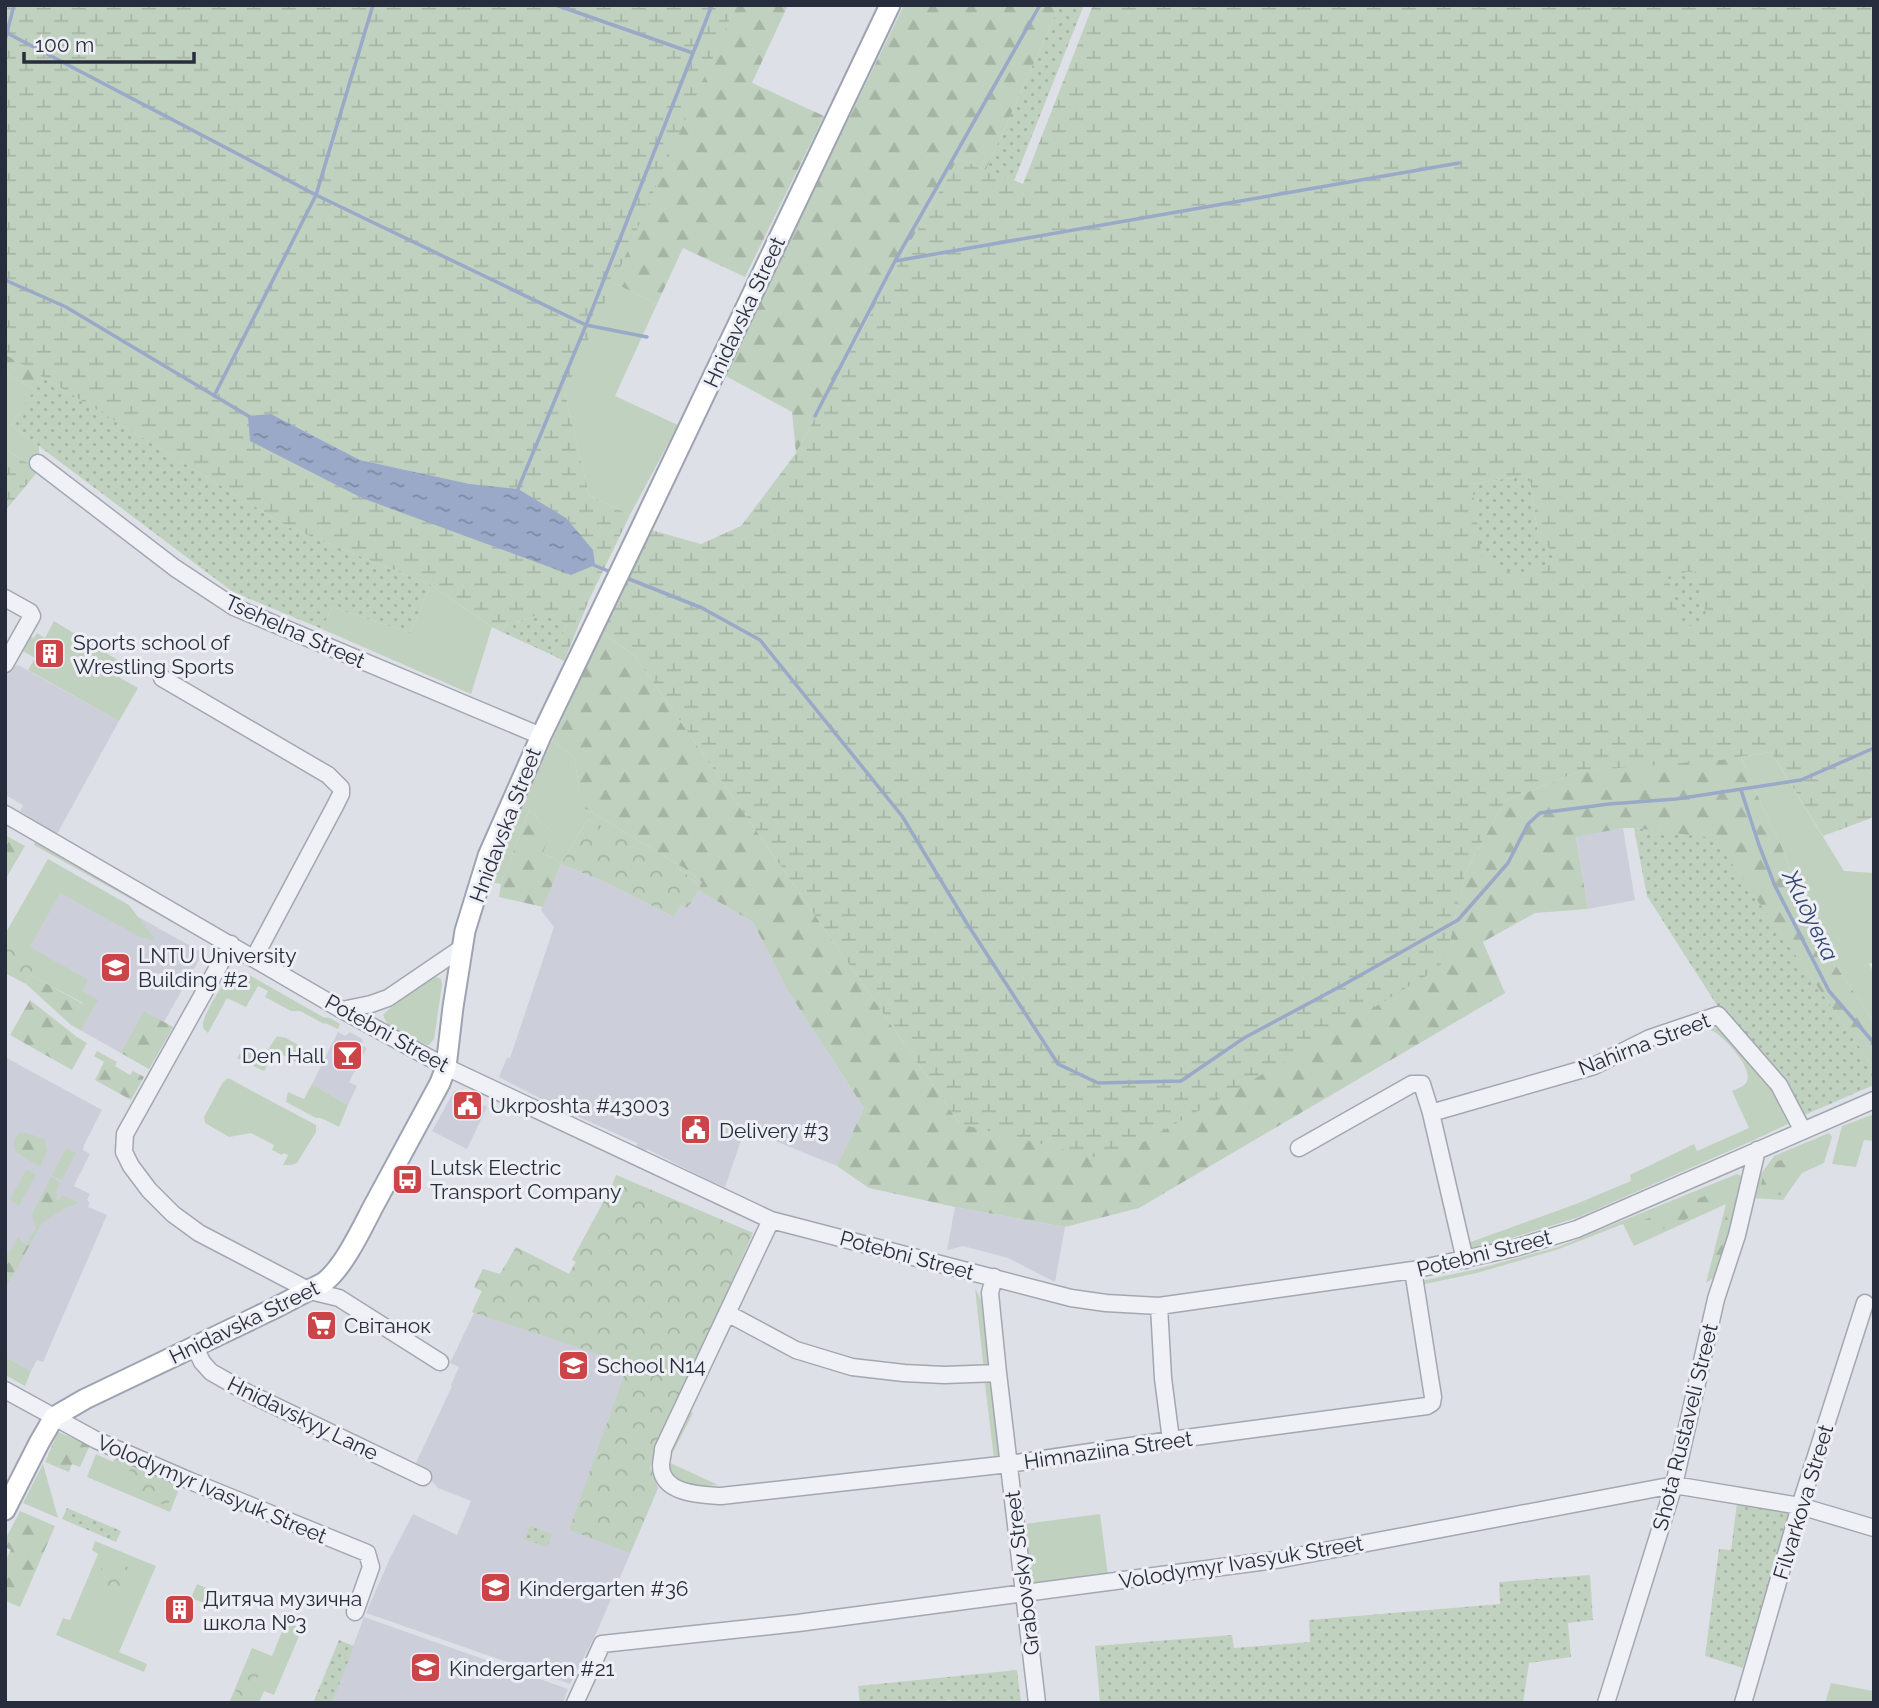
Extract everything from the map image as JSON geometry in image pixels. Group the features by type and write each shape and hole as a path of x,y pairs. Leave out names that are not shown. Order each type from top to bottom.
{"main road":[{"name":"Hnidavska Street","path":"5,1510 54,1417 85,1399 310,1291 337,1270 440,1083 446,1067 465,931 488,856 541,736 890,5"}],"street":[{"name":"Tsehelna Street","path":"38,463 175,568 233,607 541,736"},
{"path":"5,598 30,612 32,616 5,664"},
{"path":"162,678 328,775 341,788 335,806 254,958"},
{"name":"Potebni Street","path":"5,814 342,1010 446,1067 771,1220 1071,1298 1159,1306 1413,1270 1515,1248 1577,1229 1874,1100"},
{"path":"232,944 125,1134 124,1152 149,1190 173,1214 199,1233 310,1291 339,1298 440,1362"},
{"path":"342,1010 388,998 463,947"},
{"name":"Nahirna Street","path":"1431,1114 1594,1066 1650,1038 1718,1015 1779,1085 1803,1131"},
{"path":"1298,1148 1415,1082 1424,1086 1465,1260"},
{"name":"Shota Rustaveli Street","path":"1605,1703 1674,1485 1716,1299 1737,1235 1757,1150"},
{"path":"771,1220 727,1313 796,1350 852,1367 944,1375 998,1373"},
{"name":"Himnaziina Street","path":"727,1313 663,1449 661,1468 666,1479 677,1488 696,1495 721,1496 1009,1464 1427,1406 1432,1403 1433,1397 1413,1270"},
{"name":"Grabovsky Street","path":"994,1277 990,1293 998,1373 1037,1703"},
{"name":"Filvarkova Street","path":"1743,1703 1800,1506 1865,1303"},
{"path":"1159,1306 1163,1378 1171,1440"},
{"name":"Hnidavskyy Lane","path":"195,1347 202,1362 211,1372 239,1388 423,1477"},
{"name":"Volodymyr Ivasyuk Street","path":"5,1390 75,1430 130,1455 366,1553 371,1567 355,1612"},
{"name":"Volodymyr Ivasyuk Street","path":"575,1703 602,1644 798,1623 1282,1559 1674,1485 1800,1506 1874,1528"}],"shaded area":[{"path":"18,665 119,721 57,834 20,811 23,805 5,795 5,673 8,668"},
{"path":"1623,828 1635,900 1588,909 1576,836"},
{"path":"561,864 603,881 674,917 681,904 688,908 698,890 753,922 788,991 864,1108 837,1166 745,1129 725,1187 647,1149 645,1152 636,1147 637,1143 561,1109 499,1077 507,1058 510,1058 554,927 541,910"},
{"name":"LNTU University Building #2","path":"47,866 203,953 164,1022 173,1027 149,1069 71,1025 83,1003 31,975 39,960 5,940"},
{"path":"338,1032 345,1036 350,1032 362,1039 361,1045 367,1048 349,1082 357,1086 348,1105 312,1084"},
{"path":"5,1057 102,1110 84,1145 83,1150 90,1154 74,1186 90,1194 88,1207 107,1215 43,1362 37,1360 31,1371 5,1357"},
{"path":"454,1091 487,1107 467,1149 432,1131"},
{"name":"School N14","path":"616,1175 753,1233 650,1467 658,1488 597,1632 570,1684 366,1613 413,1514 457,1535 471,1501 438,1488 416,1463 459,1367 450,1363 482,1291 474,1287 483,1269 500,1274 516,1247 569,1274 576,1262 572,1260"},
{"path":"955,1207 1065,1227 1055,1282 1008,1258 963,1246 947,1250"},
{"name":"Kindergarten #21","path":"364,1617 568,1689 563,1703 332,1703"}],"green space":[{"path":"5,5 736,5 565,393 589,495 630,515 589,600 564,661 550,654 567,625 558,620 537,616 507,624 502,632 431,585 290,528 5,354","holes":["271,414 360,460 470,484 507,551"]},
{"path":"736,5 788,5 752,83 824,116 745,277 683,248 657,304 612,282"},
{"path":"904,5 1060,5 986,170 958,159 885,287 796,453 792,412 724,375"},
{"path":"1060,5 1084,5 1014,181 986,170"},
{"path":"1093,5 1874,5 1874,817 1823,836 1771,752 1721,760 1580,771 1505,801 1465,873 1450,941 1439,968 1291,1058 1110,1161 960,1124 635,656 602,633 651,530 701,544 741,526 796,453 885,287 958,159 1023,184","holes":["1529,475 1538,534 1558,561 1472,484"]},
{"path":"612,282 657,304 615,396 678,425 630,515 589,495 565,393"},
{"path":"5,354 43,377 35,390 5,373"},
{"path":"5,373 35,390 11,425 39,446 39,470 5,449"},
{"path":"43,377 290,528 431,585 410,633 332,607 322,629 233,592 11,425"},
{"path":"5,449 39,470 5,511"},
{"path":"1529,475 1538,534 1559,561 1515,575 1482,559 1472,484"},
{"path":"1694,570 1708,621 1682,628 1668,577"},
{"path":"431,585 492,627 471,694 322,629 332,607 410,633"},
{"path":"538,615 549,616 567,625 550,654 502,632 509,621 517,622"},
{"path":"54,621 126,665 120,678 138,688 119,721 28,670 35,658 21,650 29,636 34,638 37,633 45,638"},
{"path":"602,633 635,656 960,1124 1450,941 1465,873 1505,801 1580,771 1741,757 1781,845 1804,905 1830,957 1874,1022 1874,1068 1714,839 1623,828 1576,837 1588,909 1535,913 1483,942 1505,993 1139,1208 1065,1227 869,1188 837,1166 864,1108 788,991 753,922 698,890 702,882 684,868 590,811 573,804 579,785 574,757 552,741"},
{"path":"552,741 574,757 579,785 574,804 684,868 702,882 700,887 685,873 588,819 561,864 542,852 549,829 538,820 535,813 529,811 501,884 491,882 514,821"},
{"path":"1771,752 1844,871 1874,873 1874,962 1869,964 1874,973 1874,1022 1830,957 1804,905 1781,845 1741,757"},
{"path":"529,811 535,813 538,820 549,829 550,835 544,855 553,857 561,864 543,907 499,897 501,884"},
{"path":"588,819 685,873 700,887 688,908 681,905 674,917 603,881 561,864"},
{"path":"1634,828 1714,838 1874,1068 1874,1085 1802,1116 1783,1082 1718,1007 1647,896"},
{"path":"5,835 25,846 5,880"},
{"path":"36,841 200,934 206,941 34,845"},
{"path":"48,859 129,905 154,938 140,937 60,893 30,947 88,980 82,991 98,1000 81,1030 71,1025 83,1003 31,975 39,960 5,940 5,934"},
{"path":"5,940 40,960 26,984 5,973"},
{"path":"243,974 323,1017 330,1018 340,1024 338,1029 300,1011 291,1011 265,997 268,991 258,986 246,1007 227,998 208,1033 203,1024 217,994 227,980"},
{"path":"31,975 83,1004 71,1025 26,984"},
{"path":"431,978 441,979 442,985 434,1039 426,1045 387,1024 383,1015"},
{"path":"30,1000 87,1043 72,1070 10,1035"},
{"path":"144,1011 173,1027 149,1069 121,1053"},
{"path":"1700,1025 1717,1028 1734,1043 1774,1089 1790,1123 1579,1217 1470,1251 1468,1243 1631,1181 1630,1175 1694,1144 1697,1151 1749,1128 1732,1091 1746,1083 1747,1070 1721,1037 1713,1031 1700,1028"},
{"path":"277,1036 307,1050 300,1064 275,1051 264,1071 237,1058 247,1047 265,1054"},
{"path":"97,1051 117,1062 115,1066 130,1075 133,1071 144,1077 131,1100 95,1080 104,1062 94,1056"},
{"path":"228,1078 316,1125 316,1132 297,1163 283,1165 288,1155 272,1150 274,1145 251,1133 229,1137 205,1123 204,1117 223,1082"},
{"path":"312,1084 348,1105 339,1127 286,1102 288,1092 304,1099"},
{"path":"1874,1114 1874,1141 1864,1140 1856,1167 1832,1164 1842,1126"},
{"path":"20,1133 44,1139 47,1150 40,1167 16,1152 14,1141"},
{"path":"1829,1133 1832,1137 1824,1163 1802,1173 1783,1200 1752,1198 1761,1174 1774,1156"},
{"path":"66,1148 76,1153 62,1180 52,1175"},
{"path":"1781,1160 1796,1167 1795,1179 1781,1195 1766,1195 1760,1191 1763,1176 1771,1165"},
{"path":"26,1170 36,1174 19,1206 10,1200"},
{"path":"616,1175 753,1233 650,1467 658,1488 630,1553 569,1530 628,1364 472,1312 482,1291 474,1287 483,1269 500,1274 516,1247 569,1274 576,1262 572,1260"},
{"path":"1740,1175 1745,1188 1718,1275 1706,1283 1726,1204 1634,1246 1623,1224 1559,1249 1477,1273 1420,1285 1421,1281 1558,1247"},
{"path":"51,1177 60,1182 56,1198 59,1200 62,1195 79,1203 67,1207 42,1223 5,1289 5,1257 18,1237 26,1245 36,1228 32,1214"},
{"path":"1720,1190 1729,1192 1737,1201 1737,1208 1717,1272 1712,1277 1710,1275 1728,1201 1638,1240 1634,1239 1631,1230 1644,1220"},
{"path":"975,1288 981,1300 990,1367 984,1371"},
{"path":"5,1357 31,1371 25,1386 5,1375"},
{"path":"990,1375 999,1459 994,1459 984,1376"},
{"path":"689,1412 693,1413 668,1462 718,1485 686,1485 674,1480 669,1473 665,1458"},
{"path":"58,1432 90,1445 80,1467 72,1464 69,1472 45,1462"},
{"path":"96,1454 113,1462 116,1457 181,1484 170,1512 87,1477"},
{"path":"43,1464 58,1518 23,1503"},
{"path":"131,1467 176,1485 167,1506 122,1487"},
{"path":"1737,1503 1790,1512 1743,1668 1705,1656 1719,1549 1731,1550"},
{"path":"67,1508 121,1531 116,1542 62,1519"},
{"path":"20,1511 55,1526 20,1607 5,1601 5,1561 11,1550 5,1547 5,1540"},
{"path":"1100,1514 1108,1575 1032,1585 1024,1524"},
{"path":"530,1526 552,1534 547,1547 524,1539"},
{"path":"95,1541 156,1566 119,1652 147,1664 144,1672 56,1635 63,1618 70,1620 98,1554 92,1550"},
{"path":"106,1558 135,1570 123,1600 93,1588"},
{"path":"1590,1575 1593,1620 1568,1623 1571,1657 1529,1663 1523,1703 1100,1703 1095,1646 1232,1635 1234,1648 1310,1642 1309,1620 1500,1604 1499,1582"},
{"path":"197,1584 221,1594 215,1608 191,1598"},
{"path":"286,1622 302,1629 274,1695 264,1691 259,1703 229,1703 252,1648 272,1656"},
{"path":"339,1640 354,1646 332,1703 313,1703"},
{"path":"251,1657 264,1663 249,1699 235,1693"},
{"path":"1017,1670 1021,1703 952,1703 951,1700 930,1703 860,1703 858,1686"},
{"path":"1831,1683 1874,1691 1874,1703 1825,1703"}],"water":[{"path":"271,414 360,460 470,484 518,489 566,518 593,550 595,565 571,575 362,498 250,441 248,416"}],"waterway":[{"path":"5,40 14,5"},
{"path":"214,396 316,195 373,5"},
{"path":"556,5 693,53"},
{"path":"518,489 586,325 712,5"},
{"path":"815,416 895,261 1040,5"},
{"path":"7,33 316,195 586,325 647,337"},
{"path":"895,261 1459,163"},
{"path":"5,280 66,307 250,417"},
{"path":"591,564 613,573"},
{"path":"624,577 702,608 760,640 902,816 966,922 1058,1064 1098,1083 1181,1081 1244,1038 1458,920 1508,863 1528,824 1540,813 1676,799 1801,780 1874,748"},
{"name":"Жидувка","path":"1741,790 1775,886 1829,991 1874,1043"}],"place":[{"name":"Sports school of Wrestling Sports","path":"50,654"},
{"name":"LNTU University Building #2","path":"115,967"},
{"name":"Den Hall","path":"348,1055"},
{"name":"Ukrposhta #43003","path":"467,1105"},
{"name":"Delivery #3","path":"696,1130"},
{"name":"Lutsk Electric Transport Company","path":"407,1179"},
{"name":"Світанок","path":"321,1325"},
{"name":"School N14","path":"574,1365"},
{"name":"Kindergarten #36","path":"496,1588"},
{"name":"Дитяча музична школа №3","path":"180,1610"},
{"name":"Kindergarten #21","path":"426,1668"}]}
